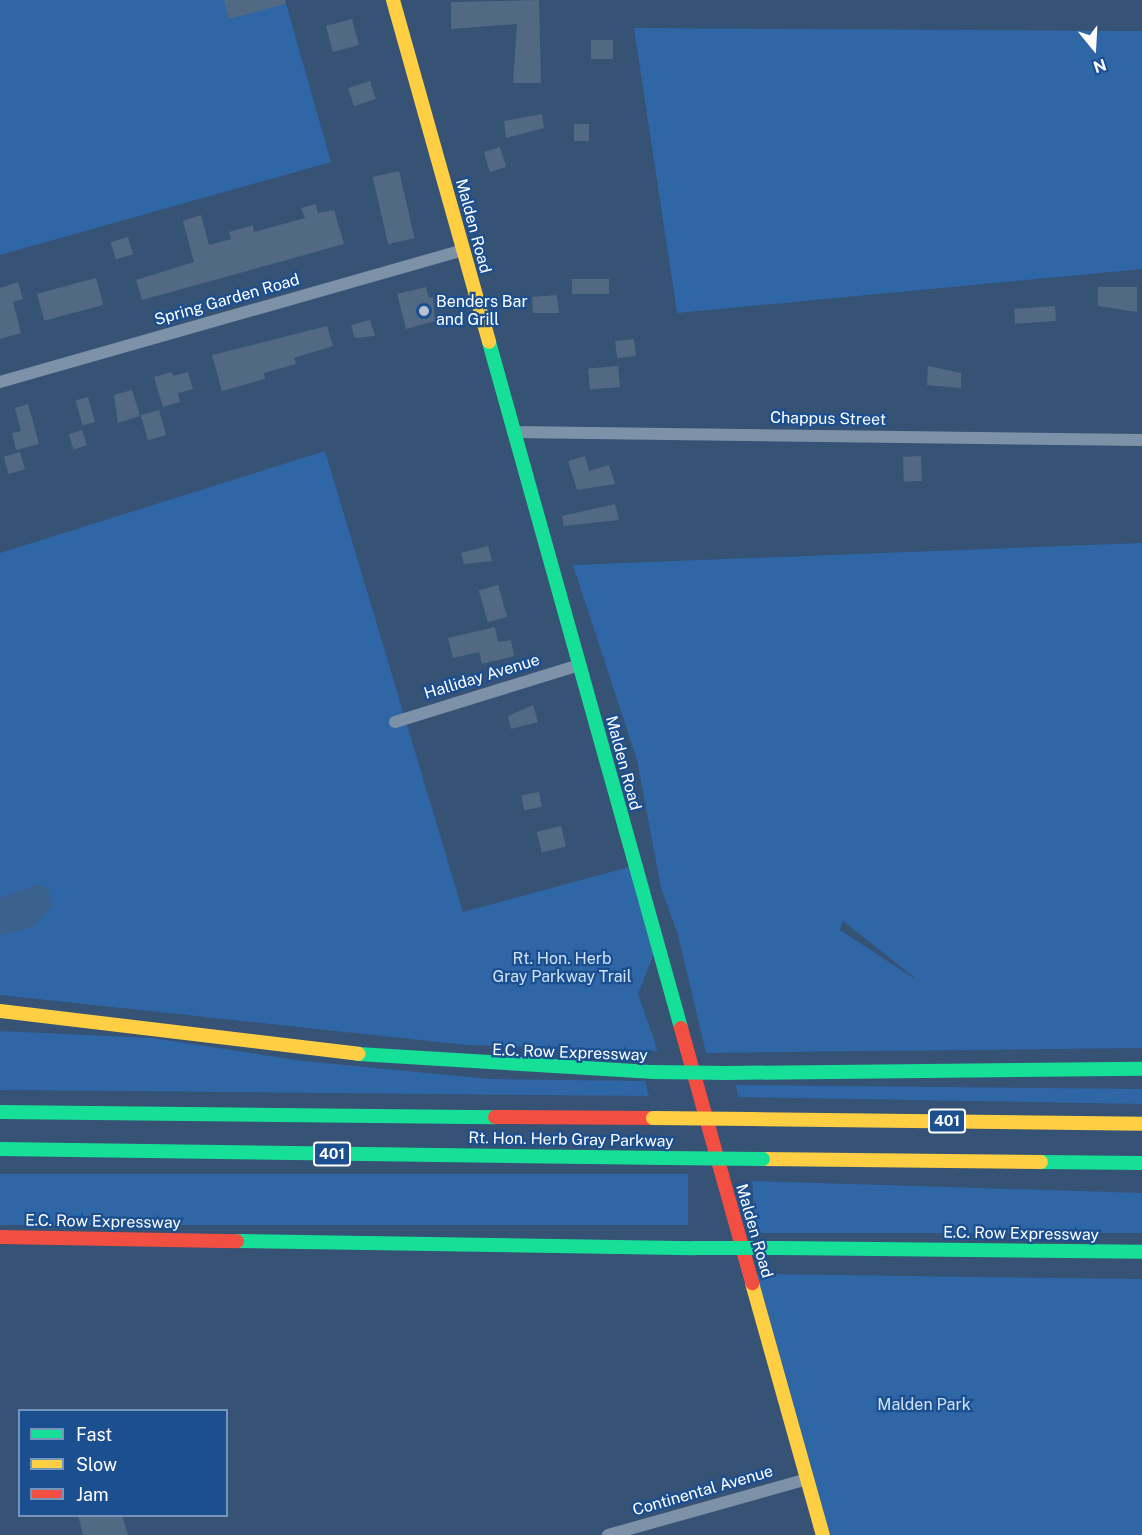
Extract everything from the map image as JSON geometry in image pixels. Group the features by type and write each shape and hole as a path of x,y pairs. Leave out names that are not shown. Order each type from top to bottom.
{"main road":[{"name":"Malden Road","path":"393,0 823,1535"},
{"name":"E.C. Row Expressway","path":"0,1011 419,1061 654,1072 1142,1069"},
{"name":"Rt. Hon. Herb Gray Parkway","path":"0,1112 1142,1124"},
{"name":"Rt. Hon. Herb Gray Parkway","path":"0,1149 1142,1163"},
{"name":"E.C. Row Expressway","path":"0,1237 694,1248 1142,1252"}],"street":[{"name":"Spring Garden Road","path":"0,382 463,250"},
{"name":"Chappus Street","path":"513,432 1142,440"},
{"name":"Halliday Avenue","path":"395,722 579,665"},
{"name":"Continental Avenue","path":"608,1535 807,1479"}],"green space":[{"path":"0,0 285,0 331,162 0,255"},
{"path":"634,28 1142,31 1142,269 677,313"},
{"name":"Rt. Hon. Herb Gray Parkway Trail","path":"325,451 463,912 633,866 656,948 638,994 658,1051 467,1045 0,995 0,553"},
{"path":"1142,543 1142,1048 706,1053 678,935 661,888 637,760 573,565","holes":["843,921 915,978 840,930"]},
{"path":"0,1031 152,1038 303,1061 490,1079 645,1081 649,1096 0,1090"},
{"path":"736,1085 1142,1089 1142,1104 738,1097"},
{"path":"0,1174 688,1174 688,1225 0,1225"},
{"path":"752,1181 1142,1193 1142,1233 756,1233"},
{"name":"Malden Park","path":"753,1274 1142,1279 1142,1535 826,1535"}],"shaded area":[{"path":"38,884 49,891 52,907 33,927 0,935 0,898"}],"building":[{"path":"224,0 285,0 285,4 229,19"},
{"path":"539,0 541,83 513,83 517,24 451,29 451,2"},
{"path":"352,19 359,45 333,52 326,26"},
{"path":"591,40 613,40 613,59 591,59"},
{"path":"370,81 376,99 354,106 348,88"},
{"path":"542,114 544,128 506,138 504,121"},
{"path":"574,124 589,124 589,141 574,141"},
{"path":"500,147 506,167 490,172 484,152"},
{"path":"399,171 415,238 388,244 373,177"},
{"path":"316,204 318,213 334,210 344,244 142,300 136,280 194,262 183,221 201,215 209,245 231,239 229,232 253,225 254,232 305,218 301,208"},
{"path":"128,237 133,254 116,259 111,242"},
{"path":"96,278 103,305 44,321 37,294"},
{"path":"572,279 609,279 609,294 572,294"},
{"path":"18,282 23,299 13,302 21,333 0,339 0,288"},
{"path":"426,287 429,298 433,297 435,321 406,329 397,294"},
{"path":"1098,287 1137,287 1137,312 1098,306"},
{"path":"557,295 559,313 533,313 532,297"},
{"path":"1055,306 1056,321 1015,324 1014,309"},
{"path":"370,320 375,336 355,338 351,325"},
{"path":"327,326 333,346 294,358 296,364 264,373 265,379 222,391 212,355"},
{"path":"634,339 636,356 617,358 615,341"},
{"path":"618,366 620,387 590,390 588,369"},
{"path":"928,366 961,373 961,388 927,385"},
{"path":"172,372 173,376 188,372 193,389 178,393 180,402 163,407 154,377"},
{"path":"132,390 140,416 118,423 114,395"},
{"path":"88,397 95,422 83,426 76,401"},
{"path":"28,404 39,444 16,450 12,433 21,431 15,408"},
{"path":"159,410 166,435 148,440 141,415"},
{"path":"82,430 87,445 74,450 69,434"},
{"path":"20,452 25,469 9,474 4,457"},
{"path":"585,456 589,471 609,465 615,484 577,490 568,461"},
{"path":"921,456 922,481 904,482 903,457"},
{"path":"615,504 619,520 564,526 562,516"},
{"path":"488,546 492,561 464,564 461,553"},
{"path":"498,585 507,617 488,622 479,591"},
{"path":"495,627 498,642 511,640 514,656 482,664 479,652 453,658 448,638"},
{"path":"533,705 538,722 511,729 508,716"},
{"path":"539,792 542,807 524,810 521,795"},
{"path":"561,826 566,846 542,852 537,832"},
{"path":"78,1517 123,1517 128,1535 83,1535"}],"traffic: fast":[{"path":"489,342 681,1028"},
{"path":"358,1054 654,1072"},
{"path":"727,1073 1142,1069"},
{"path":"654,1072 727,1073"},
{"path":"0,1112 495,1117"},
{"path":"0,1149 665,1158"},
{"path":"665,1158 763,1159"},
{"path":"1041,1162 1142,1163"},
{"path":"237,1241 695,1248"},
{"path":"695,1248 780,1248"},
{"path":"780,1248 1142,1252"}],"traffic: slow":[{"path":"393,0 489,342"},
{"path":"0,1011 358,1054"},
{"path":"653,1118 751,1119"},
{"path":"751,1119 1142,1124"},
{"path":"763,1159 1041,1162"},
{"path":"752,1283 823,1535"}],"traffic: jam":[{"path":"681,1028 752,1283"},
{"path":"495,1117 653,1118"},
{"path":"0,1237 237,1241"}],"place":[{"name":"Benders Bar and Grill","path":"424,311"}]}
